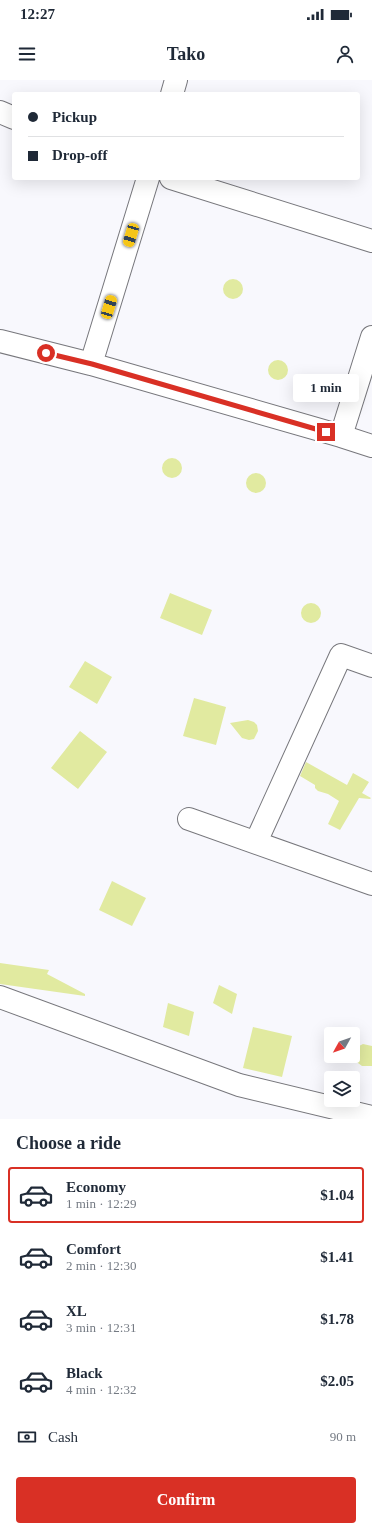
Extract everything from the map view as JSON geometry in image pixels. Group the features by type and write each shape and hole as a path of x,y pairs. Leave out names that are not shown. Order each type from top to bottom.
{"street":[{"path":"173,92 176,80"},
{"path":"0,112 12,117"},
{"path":"92,364 147,180"},
{"path":"177,180 372,241"},
{"path":"341,436 372,337"},
{"path":"0,341 92,364 372,446"},
{"path":"256,842 340,655 372,666"},
{"path":"189,819 372,884"},
{"path":"0,997 239,1085 372,1117"}],"building":[{"path":"233,279 240,282 243,289 240,296 233,299 226,296 223,289 226,282"},
{"path":"278,360 285,363 288,370 285,377 278,380 271,377 268,370 271,363"},
{"path":"172,458 179,461 182,468 179,475 172,478 165,475 162,468 165,461"},
{"path":"256,473 263,476 266,483 263,490 256,493 249,490 246,483 249,476"},
{"path":"170,593 212,610 202,635 160,618"},
{"path":"311,603 318,606 321,613 318,620 311,623 304,620 301,613 304,606"},
{"path":"85,661 112,677 97,704 69,687"},
{"path":"194,698 226,707 216,745 183,736"},
{"path":"248,720 257,725 258,731 254,739 249,740 242,738 230,723"},
{"path":"80,731 107,752 78,789 51,768"},
{"path":"306,762 347,785 353,773 369,782 362,793 371,798 359,798 340,830 328,824 339,801 328,794 318,791 315,788 315,785 300,776"},
{"path":"112,881 146,898 132,926 99,910"},
{"path":"0,963 49,970 47,974 85,994 85,996 0,984"},
{"path":"219,985 237,994 232,1014 213,1003"},
{"path":"168,1003 194,1012 189,1036 163,1027"},
{"path":"253,1027 292,1036 282,1077 243,1068"},
{"path":"363,1044 372,1046 372,1066 362,1066 358,1063 360,1063 360,1046"}],"route":[{"path":"46,353 92,364 326,432"}]}
